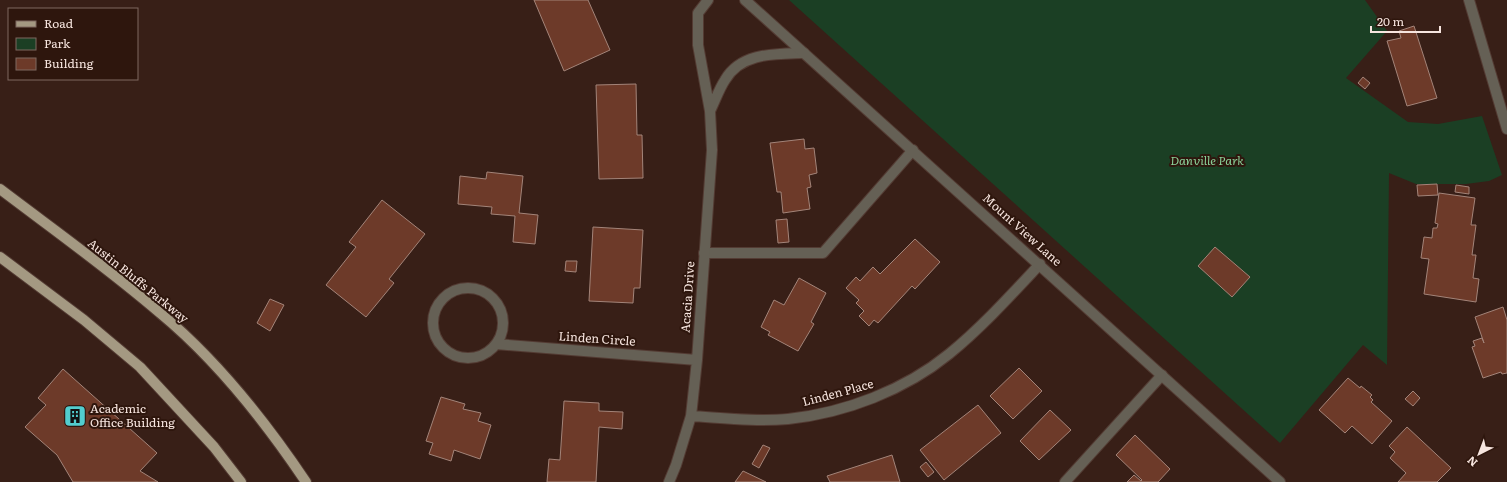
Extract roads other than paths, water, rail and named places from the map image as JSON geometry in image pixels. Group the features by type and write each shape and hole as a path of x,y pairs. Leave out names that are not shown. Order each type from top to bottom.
{"main road":[{"name":"Austin Bluffs Parkway","path":"0,189 116,278 172,324 214,364 254,411 306,482"},
{"path":"0,257 84,320 140,367 214,447 241,482"}],"street":[{"name":"Acacia Drive","path":"669,482 676,465 691,416 697,360 712,150 710,111 698,45 698,13 708,0"},
{"name":"Mount View Lane","path":"745,0 1040,264 1280,482"},
{"path":"1468,0 1507,129"},
{"name":"Acacia Drive","path":"710,111 725,78 742,63 762,54 804,53"},
{"path":"704,253 823,253 913,150"},
{"name":"Linden Place","path":"691,416 742,419 788,419 833,410 876,397 912,379 948,355 982,324 1040,264"},
{"path":"464,288 476,289 487,294 495,301 501,311 503,322 502,334 496,344 489,351 470,358 450,354 436,338 433,328 433,317 437,306 444,297 453,291 464,288"},
{"name":"Linden Circle","path":"496,344 697,360"},
{"path":"1065,482 1162,375"}],"place":[{"name":"Academic Office Building","path":"75,416"}],"park label":[{"name":"Danville Park","path":"1207,161"}]}
